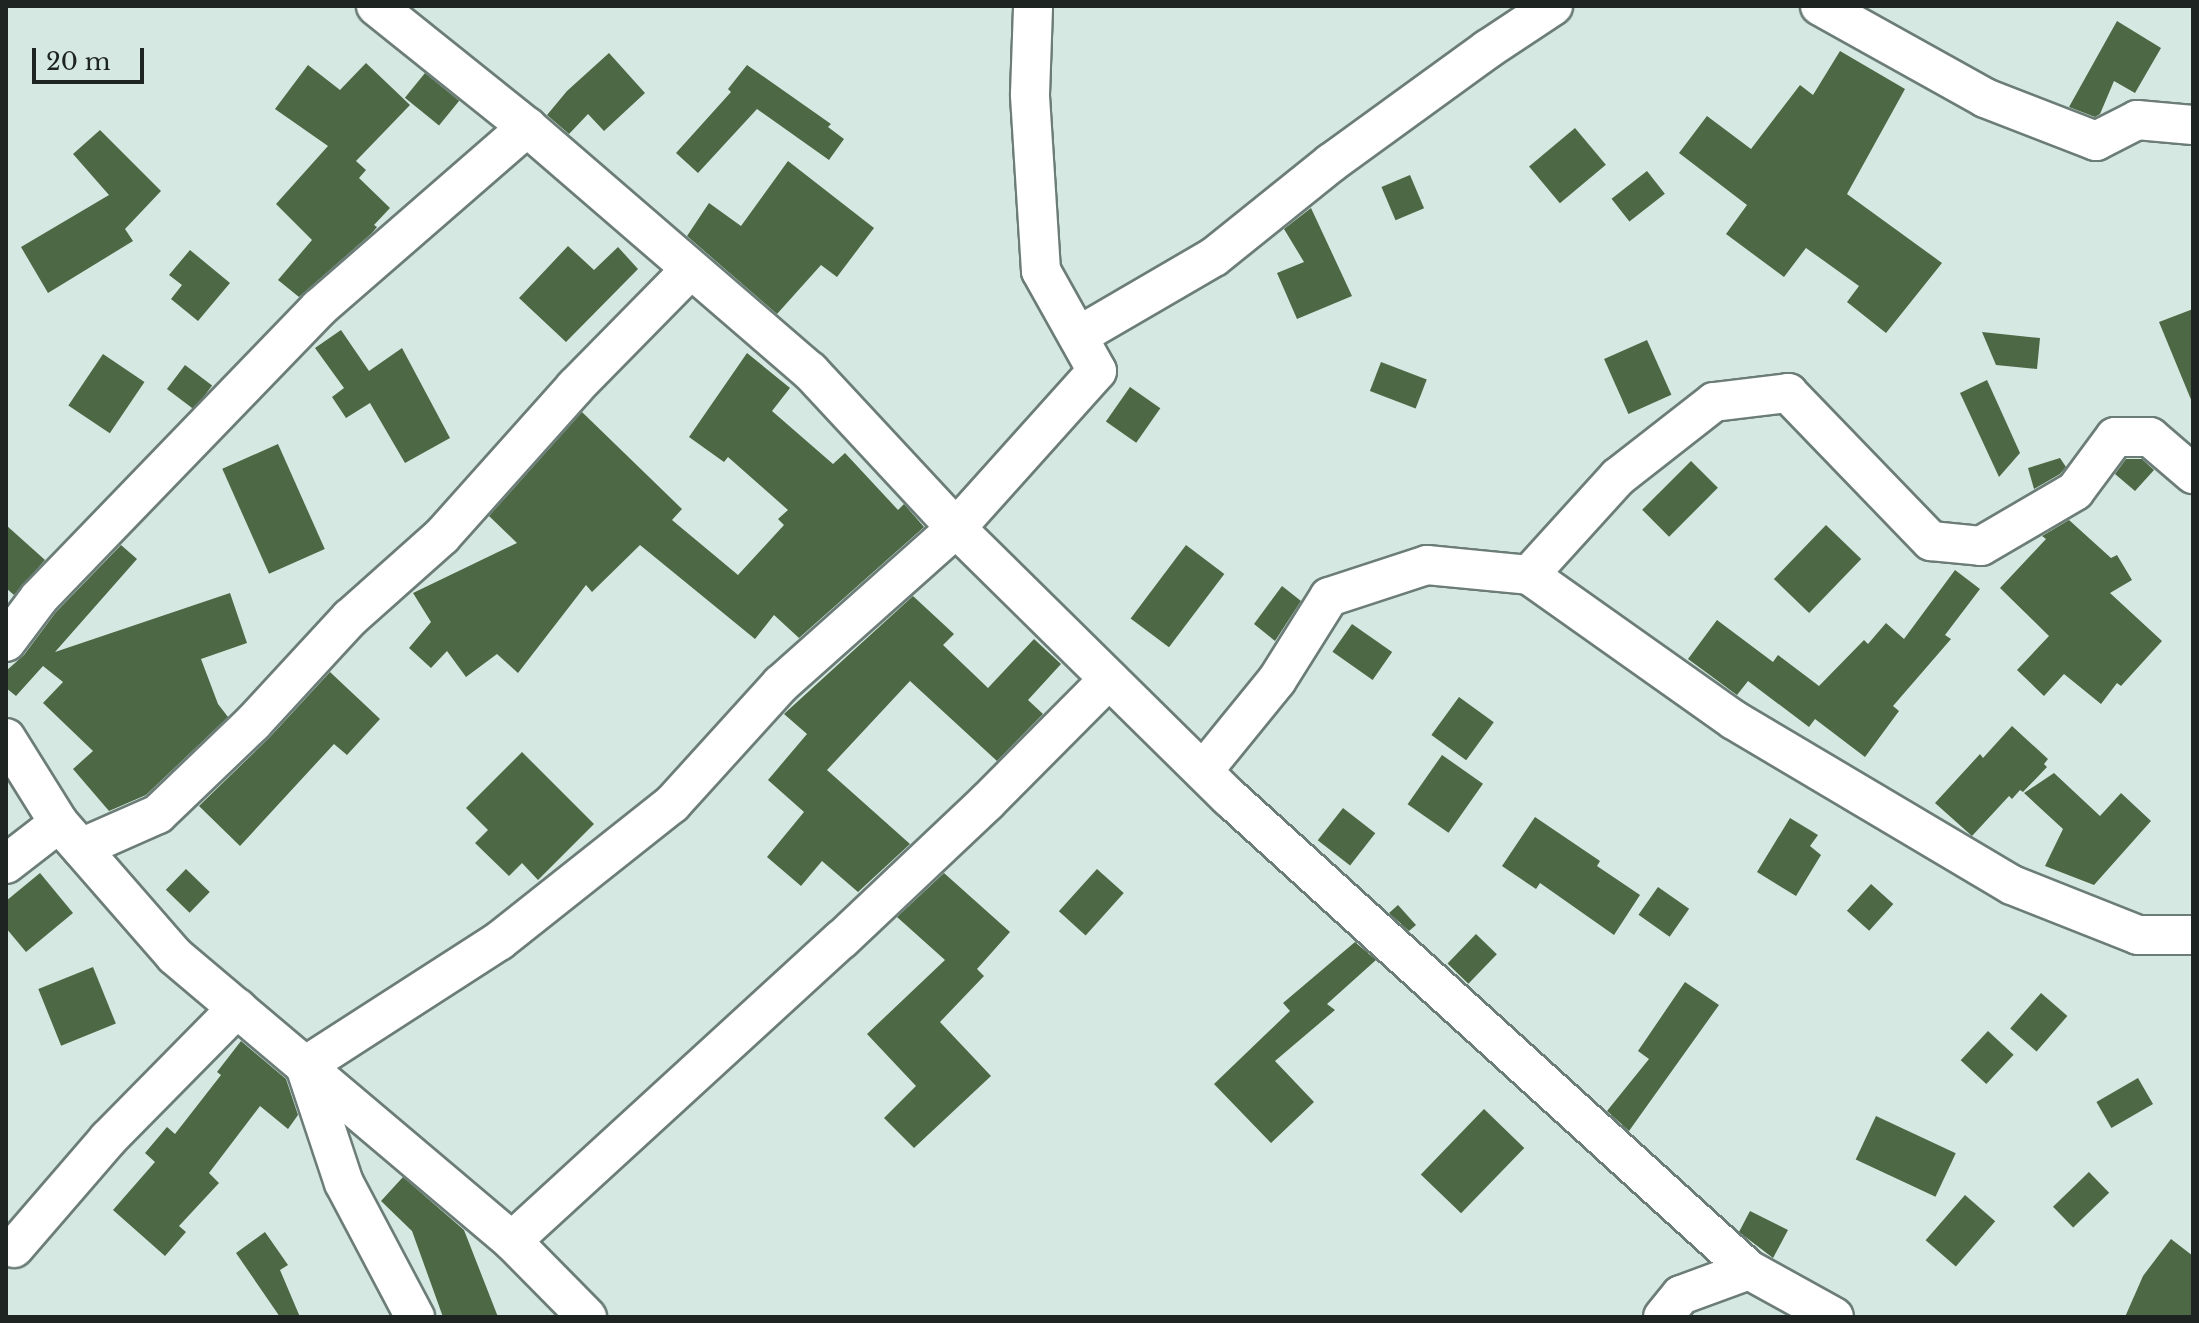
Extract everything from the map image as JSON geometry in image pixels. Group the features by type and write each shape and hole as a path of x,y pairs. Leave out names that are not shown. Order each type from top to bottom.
{"street":[{"path":"376,6 527,127 810,371 956,528 1203,771 1749,1270 1834,1317"},
{"path":"305,1066 499,941 672,804 781,684 956,528 1097,371 1041,271 1030,94 1033,6"},
{"path":"1078,336 1214,257 1331,163 1488,49 1553,6"},
{"path":"1820,6 1867,35 1985,98 2096,141 2137,120 2193,125"},
{"path":"6,642 39,598 319,308 527,127"},
{"path":"6,864 70,836 158,814 253,723 350,618 442,536 575,387 691,269"},
{"path":"1529,575 1618,477 1714,402 1788,393 1931,541 1981,546 2075,491 2115,437 2150,437 2193,474"},
{"path":"1203,771 1277,680 1329,597 1427,565 1529,575 1734,720 2012,885 2138,935 2193,935"},
{"path":"512,1241 864,919 1109,679"},
{"path":"6,738 70,836 175,956 512,1241 587,1317"},
{"path":"14,1248 108,1139 237,1008"},
{"path":"305,1066 344,1183 415,1317"},
{"path":"1663,1317 1681,1295 1749,1270"}],"building":[{"path":"2117,21 2161,48 2135,93 2114,81 2100,114 2095,117 2069,107"},
{"path":"1840,51 1905,89 1847,194 1942,263 1886,333 1847,302 1859,286 1806,248 1784,277 1726,234 1747,205 1679,153 1707,116 1751,149 1800,85 1813,95"},
{"path":"609,53 645,93 604,131 588,114 569,134 547,115 567,91"},
{"path":"366,63 410,105 356,161 366,170 359,178 390,208 374,225 377,227 372,233 299,297 278,280 312,240 276,204 328,146 275,109 308,65 340,90"},
{"path":"747,65 831,124 828,127 844,139 829,160 757,109 698,173 676,153 731,92 728,89"},
{"path":"425,73 459,101 439,126 405,98"},
{"path":"1575,128 1606,165 1560,203 1529,167"},
{"path":"100,130 161,191 125,229 133,241 48,293 21,247 109,195 73,154"},
{"path":"788,161 874,228 837,277 821,265 777,314 687,236 709,203 741,226"},
{"path":"1647,171 1665,194 1629,222 1612,199"},
{"path":"1410,175 1424,208 1396,220 1381,187"},
{"path":"1311,208 1352,296 1297,319 1277,273 1304,262 1284,229"},
{"path":"568,246 594,270 618,247 638,269 566,342 519,298"},
{"path":"190,250 230,283 198,321 171,299 182,285 169,275"},
{"path":"2193,309 2193,402 2192,402 2159,322"},
{"path":"341,330 369,371 402,348 450,438 405,463 370,403 346,418 332,397 344,388 315,348"},
{"path":"1982,332 2040,338 2037,369 1996,365"},
{"path":"1647,340 1671,395 1628,414 1604,359"},
{"path":"747,353 790,388 772,411 833,464 845,453 898,510 904,504 924,527 799,638 774,615 755,639 640,545 592,592 586,585 518,673 497,654 466,677 447,651 431,668 409,648 431,622 413,593 517,543 489,516 582,412 682,509 672,520 738,575 784,525 778,519 788,510 728,457 724,462 689,437"},
{"path":"103,354 144,382 110,433 68,405"},
{"path":"1381,362 1427,380 1416,409 1370,391"},
{"path":"185,365 212,385 194,409 167,389"},
{"path":"1987,380 2020,453 1999,477 1960,393"},
{"path":"1130,387 1160,408 1136,443 1106,421"},
{"path":"278,444 325,549 269,574 222,469"},
{"path":"2060,458 2066,467 2034,489 2028,468"},
{"path":"2126,459 2142,459 2154,470 2135,491 2115,474"},
{"path":"1691,461 1718,488 1669,537 1642,510"},
{"path":"2069,520 2111,558 2117,555 2132,580 2110,593 2162,641 2121,686 2117,683 2101,704 2064,674 2044,696 2017,670 2049,636 2000,588 2046,539 2042,536"},
{"path":"6,525 45,560 14,595 6,588"},
{"path":"1826,525 1861,559 1809,613 1774,579"},
{"path":"121,545 137,559 55,652 230,593 247,643 201,659 218,704 228,717 146,795 109,811 73,769 93,751 43,703 63,682 43,666 16,696 6,688 6,671 24,655 56,612"},
{"path":"1186,545 1224,574 1169,647 1131,618"},
{"path":"1955,570 1980,589 1945,635 1951,639 1893,706 1899,711 1865,757 1815,719 1809,727 1748,681 1737,695 1688,659 1717,620 1773,662 1778,655 1819,686 1864,640 1868,644 1886,623 1904,639"},
{"path":"1282,586 1301,601 1275,641 1254,624"},
{"path":"913,596 954,634 943,645 988,688 1034,639 1061,664 1028,700 1043,714 997,761 910,681 827,770 910,844 858,892 822,861 801,886 767,857 804,812 768,780 807,734 784,714"},
{"path":"1352,624 1392,652 1373,680 1332,652"},
{"path":"330,672 380,719 347,755 334,744 240,846 199,806 269,738"},
{"path":"1459,697 1494,722 1466,760 1431,735"},
{"path":"2012,726 2048,759 2044,764 2047,767 2023,792 2020,790 2012,799 2009,796 1972,836 1935,803 1980,754 1983,758"},
{"path":"522,752 594,824 538,880 522,863 509,876 475,843 488,830 466,808"},
{"path":"1442,755 1483,784 1449,833 1408,804"},
{"path":"2054,773 2100,816 2121,793 2151,821 2094,885 2045,866 2063,829 2024,793"},
{"path":"1343,808 1375,833 1350,866 1318,840"},
{"path":"1535,817 1600,861 1597,866 1640,895 1614,935 1540,883 1536,889 1502,866"},
{"path":"1790,818 1818,835 1810,846 1821,855 1796,896 1757,872"},
{"path":"186,869 210,892 190,913 166,890"},
{"path":"1097,869 1124,893 1086,935 1059,911"},
{"path":"40,873 73,913 26,952 6,928 6,901"},
{"path":"944,873 1010,932 977,969 984,976 940,1022 991,1076 914,1148 884,1118 916,1086 867,1034 945,960 897,917"},
{"path":"1871,884 1893,904 1869,931 1847,911"},
{"path":"1658,887 1689,909 1670,937 1638,915"},
{"path":"1398,905 1416,925 1409,931 1389,913"},
{"path":"1476,934 1497,954 1468,984 1448,963"},
{"path":"1355,942 1376,960 1327,1004 1335,1010 1275,1061 1314,1102 1271,1143 1214,1084 1290,1011 1283,1003"},
{"path":"93,967 116,1024 61,1046 38,989"},
{"path":"1685,982 1719,1005 1629,1131 1607,1111 1649,1059 1638,1051"},
{"path":"2041,993 2067,1016 2037,1051 2010,1028"},
{"path":"1988,1031 2014,1055 1986,1084 1961,1060"},
{"path":"241,1041 286,1079 298,1115 288,1129 260,1106 209,1173 219,1183 179,1226 186,1232 165,1256 113,1210 155,1162 145,1153 167,1127 175,1134 221,1075 217,1072"},
{"path":"2138,1078 2153,1104 2111,1128 2096,1102"},
{"path":"1484,1109 1524,1148 1461,1213 1421,1174"},
{"path":"1876,1116 1956,1153 1935,1197 1856,1160"},
{"path":"2089,1172 2109,1193 2073,1228 2053,1207"},
{"path":"403,1177 464,1230 498,1317 443,1317 412,1231 381,1201"},
{"path":"1965,1195 1995,1221 1956,1267 1926,1240"},
{"path":"1750,1211 1788,1230 1773,1258 1739,1232"},
{"path":"265,1232 288,1265 280,1270 300,1317 280,1317 236,1253"},
{"path":"2171,1239 2193,1256 2193,1317 2125,1317 2143,1276"}]}
